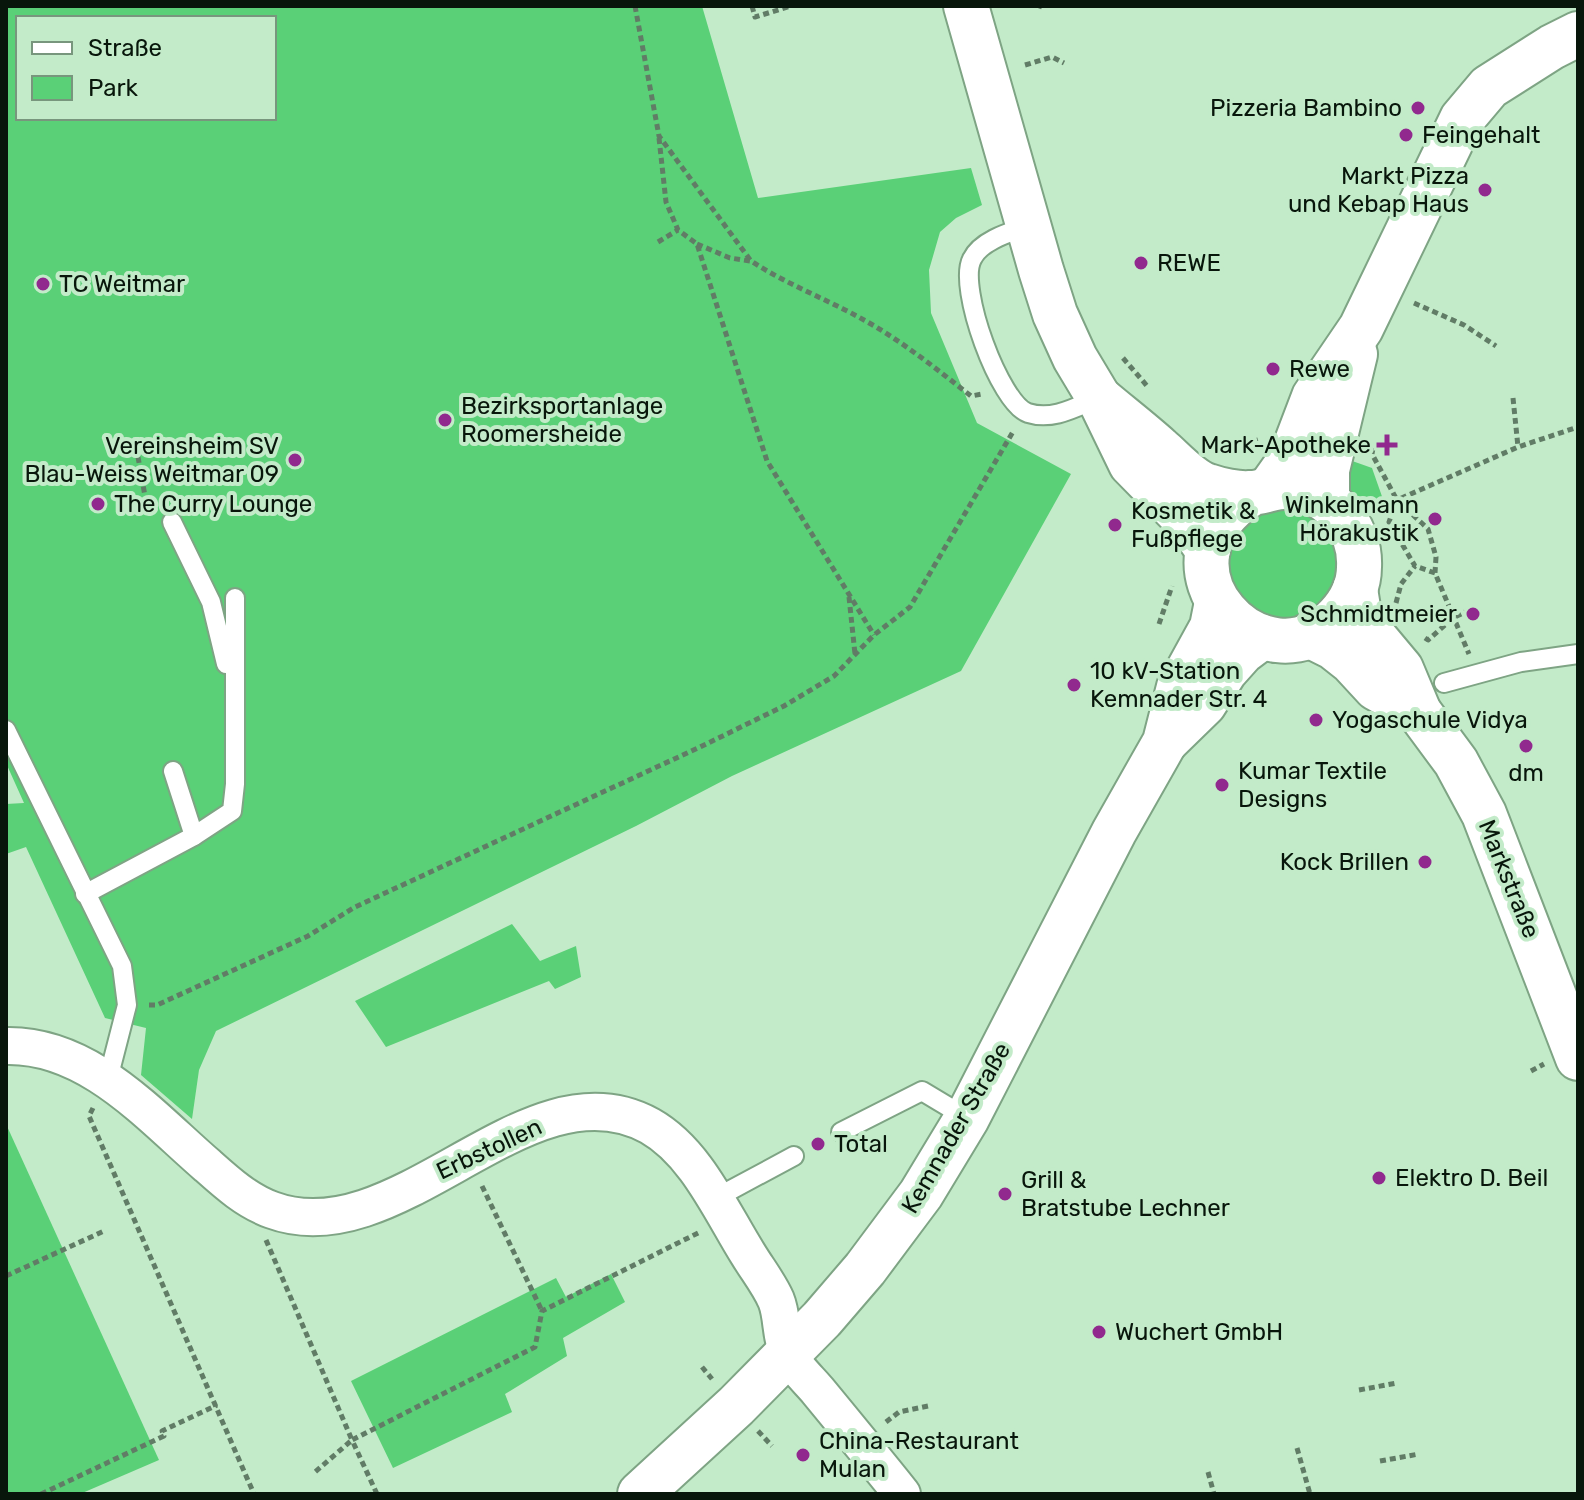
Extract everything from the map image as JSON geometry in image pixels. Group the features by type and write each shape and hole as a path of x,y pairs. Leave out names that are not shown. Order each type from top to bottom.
{"street":[{"path":"966,6 1055,314 1131,464 1188,522 1208,550"},
{"path":"1099,398 1205,486 1260,491 1290,487 1309,491 1327,500 1342,514 1356,541 1359,570 1355,589 1346,607 1332,622 1297,639 1277,640 1239,626 1217,602 1207,577 1211,537 1220,519 1234,504 1260,491 1290,460 1314,397 1361,328 1449,144 1474,103 1489,87 1515,69 1578,34"},
{"path":"1327,500 1327,470 1361,328"},
{"name":"Markstraße","path":"1355,589 1360,620 1401,669 1431,697 1456,762 1484,814 1578,1058"},
{"name":"Kemnader Straße","path":"640,1494 788,1354 865,1269 921,1194 967,1118 1114,832 1165,742 1179,687 1212,627 1217,602"},
{"name":"Markstraße","path":"1309,635 1333,647 1352,662 1376,688 1431,697"},
{"name":"Kemnader Straße","path":"1165,742 1204,704 1225,671 1242,652 1262,637"},
{"name":"Erbstollen","path":"6,1046 22,1046 66,1057 108,1079 232,1188 271,1210 297,1217 325,1217 365,1210 469,1157 556,1118 582,1110 620,1115 649,1126 672,1143 691,1163 777,1302 788,1354"},
{"path":"788,1354 902,1494"}],"lane":[{"path":"1029,226 980,248 971,259 968,274 975,319 1007,390 1025,412 1041,416 1058,414 1099,398"},
{"path":"172,522 211,602 234,696"},
{"path":"85,894 194,836 232,811 235,784 235,598"},
{"path":"1431,697 1521,662 1578,654"},
{"path":"1431,697 1471,658"},
{"path":"6,730 122,966 127,1005 108,1079"},
{"path":"173,771 194,836"},
{"path":"841,1132 922,1091 967,1118"},
{"path":"720,1209 794,1156"}],"path":[{"path":"635,6 659,136 666,202 678,230 697,244 730,258 751,261"},
{"path":"752,6 755,17 791,6"},
{"path":"1025,65 1052,57 1064,63"},
{"path":"659,136 751,261 773,276 874,325 971,396 1007,390"},
{"path":"658,242 678,230"},
{"path":"697,244 767,461 874,635"},
{"path":"1380,287 1464,325 1496,346"},
{"path":"1123,358 1153,393"},
{"path":"1513,398 1518,447"},
{"path":"127,1005 157,1005 308,936 355,907 784,706 834,676 874,635 910,607 970,510 1025,412"},
{"path":"1435,573 1415,566 1389,522 1397,500 1518,447 1578,427"},
{"path":"1201,437 1219,444 1263,439"},
{"path":"1373,441 1372,454 1397,500 1428,529 1436,557 1435,573 1471,658"},
{"path":"138,457 145,496 155,510"},
{"path":"1159,624 1174,580"},
{"path":"848,592 856,655"},
{"path":"1417,635 1428,640 1453,618 1465,612"},
{"path":"108,1079 89,1116 254,1494"},
{"path":"315,1472 352,1440 535,1347 542,1311 469,1157"},
{"path":"248,1199 377,1494"},
{"path":"542,1311 720,1209"},
{"path":"6,1276 104,1231"},
{"path":"1359,1390 1397,1383"},
{"path":"41,1494 164,1436 162,1431 217,1405"},
{"path":"859,1441 899,1412 928,1406"},
{"path":"1297,1448 1310,1494"},
{"path":"1380,1461 1419,1454"},
{"path":"1208,1472 1214,1494"}],"green space":[{"path":"6,6 702,6 758,198 971,168 982,205 956,218 940,232 929,270 931,313 977,423 1071,474 961,671 732,776 216,1031 199,1070 192,1119 141,1075 146,1028 105,1018 26,847 6,854 6,804 24,803 6,763"},
{"path":"1341,457 1372,468 1385,505 1364,520 1346,491"},
{"path":"1289,499 1341,535 1335,597 1295,623 1248,613 1223,573 1233,526"},
{"path":"512,924 540,961 576,946 581,977 555,989 549,981 386,1047 355,1001"},
{"path":"6,1124 159,1460 80,1494 6,1494"},
{"path":"611,1274 625,1302 563,1338 567,1356 505,1394 512,1412 393,1468 351,1381 556,1278 566,1297"}],"place":[{"name":"Pizzeria Bambino","path":"1418,108"},
{"name":"Feingehalt","path":"1406,135"},
{"name":"Markt Pizza und Kebap Haus","path":"1485,190"},
{"name":"REWE","path":"1141,263"},
{"name":"TC Weitmar","path":"43,284"},
{"name":"Rewe","path":"1273,369"},
{"name":"Bezirksportanlage Roomersheide","path":"445,420"},
{"name":"Mark-Apotheke","path":"1387,445"},
{"name":"Vereinsheim SV Blau-Weiss Weitmar 09","path":"295,460"},
{"name":"The Curry Lounge","path":"98,504"},
{"name":"Winkelmann Hörakustik","path":"1435,519"},
{"name":"Kosmetik & Fußpflege","path":"1115,525"},
{"name":"Schmidtmeier","path":"1473,614"},
{"name":"10 kV-Station Kemnader Str. 4","path":"1074,685"},
{"name":"Yogaschule Vidya","path":"1316,720"},
{"name":"dm","path":"1526,746"},
{"name":"Kumar Textile Designs","path":"1222,785"},
{"name":"Kock Brillen","path":"1425,862"},
{"name":"Total","path":"818,1144"},
{"name":"Elektro D. Beil","path":"1379,1178"},
{"name":"Grill & Bratstube Lechner","path":"1005,1194"},
{"name":"Wuchert GmbH","path":"1099,1332"},
{"name":"China-Restaurant Mulan","path":"803,1455"}]}
